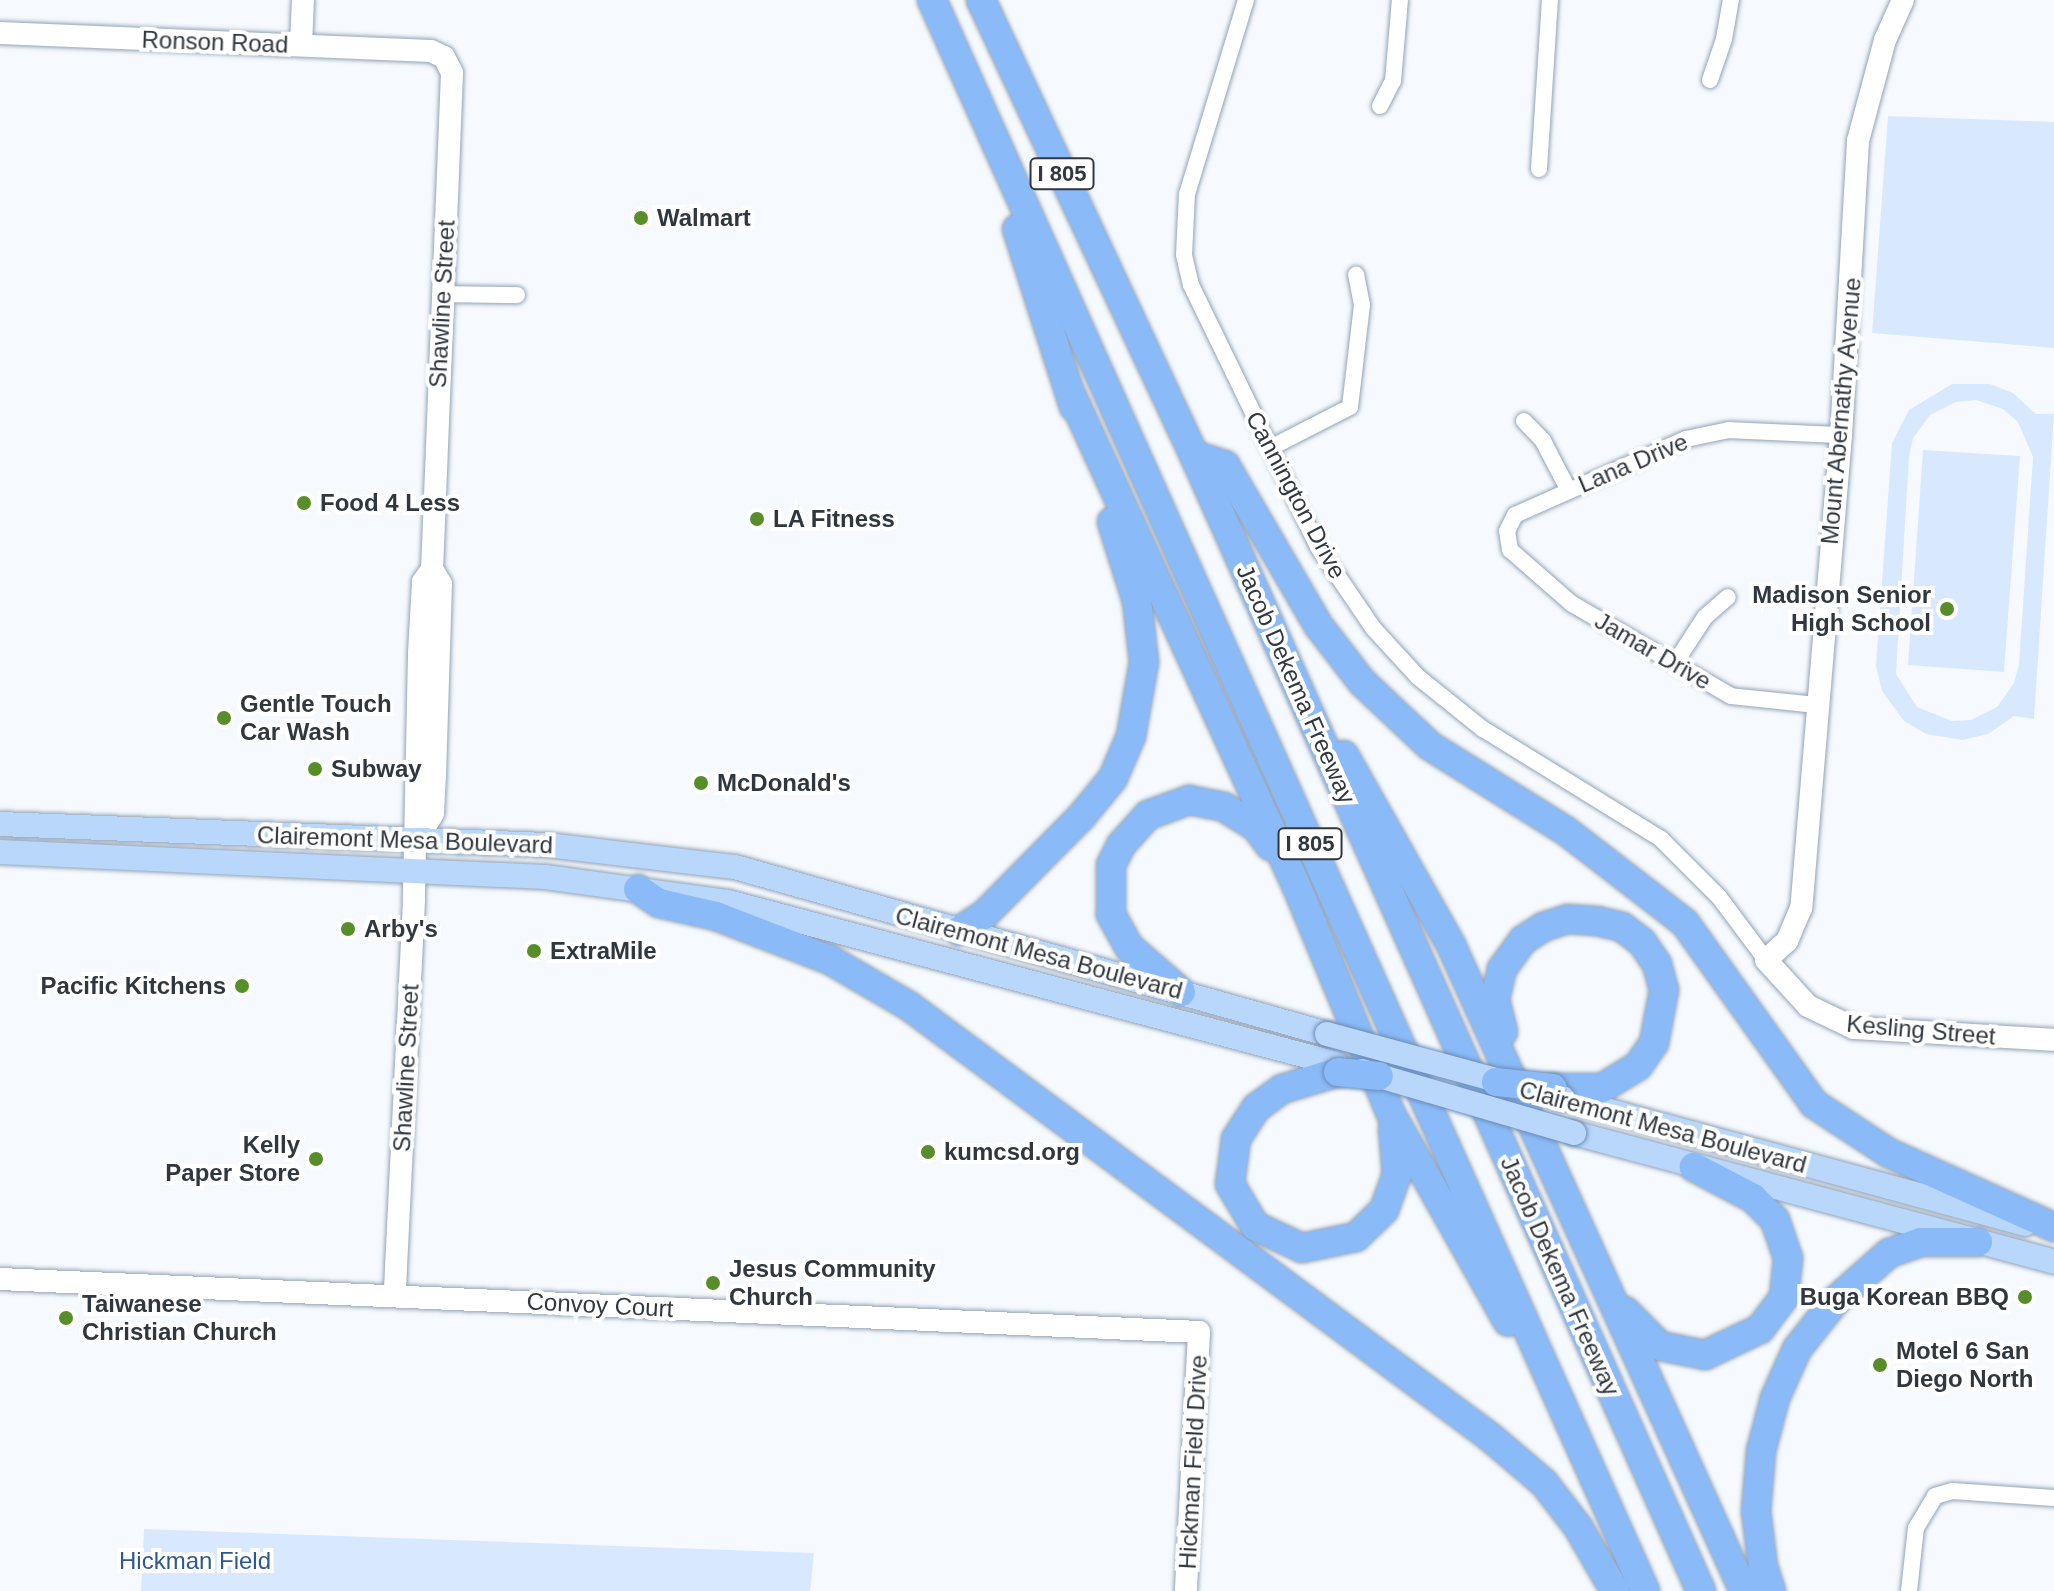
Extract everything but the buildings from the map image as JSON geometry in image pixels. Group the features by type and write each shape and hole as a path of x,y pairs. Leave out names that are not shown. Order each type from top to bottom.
{"highway":[{"name":"I 805","path":"932,0 1645,1591"},
{"name":"Jacob Dekema Freeway","path":"981,0 1194,455 1701,1591"},
{"path":"959,931 984,915 1081,817 1113,778 1131,736 1144,662 1137,601 975,97"},
{"path":"1069,390 1297,887 1392,1116 1470,1260 1565,1412"},
{"path":"1194,455 1225,465 1318,625 1362,682 1430,746 1566,831 1685,923 1814,1104 1889,1153 2054,1230"},
{"path":"1280,650 1395,840 1504,1079 1589,1251 1744,1591"},
{"path":"1181,992 1129,947 1111,914 1111,865 1134,826 1170,804 1208,801 1257,828 1297,887"},
{"path":"638,889 659,903 716,916 816,955 909,1006 1490,1437 1544,1483 1578,1527 1615,1591"},
{"path":"1568,919 1622,927 1657,964 1664,990 1654,1043 1638,1066 1602,1088 1558,1093 1504,1079 1495,999 1502,969 1523,940 1543,927 1568,919"},
{"path":"1379,1076 1337,1068 1282,1089 1256,1108 1236,1139 1230,1184 1255,1226 1302,1248 1356,1237 1384,1210 1397,1175 1392,1116"},
{"path":"1589,1251 1626,1311 1660,1346 1705,1355 1760,1329 1784,1297 1788,1280 1783,1238 1753,1198 1694,1167"},
{"path":"1771,1591 1763,1567 1756,1511 1761,1451 1775,1398 1797,1349 1835,1301 1889,1253 1921,1242 1978,1242"}],"main road":[{"name":"Clairemont Mesa Boulevard","path":"0,824 547,845 735,867 1327,1034 1504,1079"},
{"name":"Clairemont Mesa Boulevard","path":"0,852 415,869 638,889 728,902 848,930 1337,1068"},
{"name":"Clairemont Mesa Boulevard","path":"1379,1076 1694,1167 2054,1262"},
{"name":"Clairemont Mesa Boulevard","path":"1558,1093 2054,1230"}],"street":[{"path":"301,45 303,0"},
{"name":"Cannington Drive","path":"1246,0 1187,194 1184,255 1191,285 1318,547 1373,628 1418,677 1483,729 1661,839 1719,897 1766,960"},
{"path":"1380,106 1393,81 1400,0"},
{"path":"1539,169 1550,0"},
{"path":"1710,80 1731,0"},
{"name":"Mount Abernathy Avenue","path":"1766,960 1787,941 1801,908 1841,435 1858,141 1885,40 1903,0"},
{"name":"Ronson Road","path":"0,33 431,51"},
{"name":"Shawline Street","path":"395,1295 417,840 423,582 432,569 452,73 444,57 431,51"},
{"path":"1270,448 1350,407 1362,305 1356,275"},
{"path":"443,294 517,295"},
{"path":"1524,421 1543,441 1569,491"},
{"name":"Lana Drive","path":"1510,550 1507,531 1515,515 1708,433 1841,435"},
{"name":"Jamar Drive","path":"1510,550 1572,604 1731,696 1816,705"},
{"path":"1675,663 1705,617 1728,597"},
{"name":"Kesling Street","path":"1766,960 1808,1006 1854,1028 2054,1040"},
{"name":"Convoy Court","path":"0,1279 1199,1332"},
{"name":"Hickman Field Drive","path":"1186,1591 1199,1332"},
{"path":"1909,1591 1916,1528 1935,1496 1952,1491 2054,1498"}],"green space":[{"path":"1888,116 2054,122 2054,348 1872,333"},
{"path":"1952,384 1990,384 2013,393 2036,414 2054,414 2034,719 2014,716 1988,734 1963,740 1926,734 1904,721 1882,691 1876,666 1892,443 1909,410","holes":["1976,400 2003,409 2018,422 2033,457 2019,664 2014,683 1997,707 1971,720 1952,721 1917,707 1896,674 1909,457 1913,438 1930,415 1956,402"]},
{"path":"1923,450 2020,456 2004,672 1908,665"},
{"name":"Hickman Field","path":"144,1529 814,1553 810,1591 141,1591"}],"place":[{"name":"Walmart","path":"641,218"},
{"name":"Food 4 Less","path":"304,503"},
{"name":"LA Fitness","path":"757,519"},
{"name":"Madison Senior High School","path":"1947,609"},
{"name":"Gentle Touch Car Wash","path":"224,718"},
{"name":"Subway","path":"315,769"},
{"name":"McDonald's","path":"701,783"},
{"name":"Arby's","path":"348,929"},
{"name":"ExtraMile","path":"534,951"},
{"name":"Pacific Kitchens","path":"242,986"},
{"name":"kumcsd.org","path":"928,1152"},
{"name":"Kelly Paper Store","path":"316,1159"},
{"name":"Jesus Community Church","path":"713,1283"},
{"name":"Buga Korean BBQ","path":"2025,1297"},
{"name":"Taiwanese Christian Church","path":"66,1318"},
{"name":"Motel 6 San Diego North","path":"1880,1365"}]}
